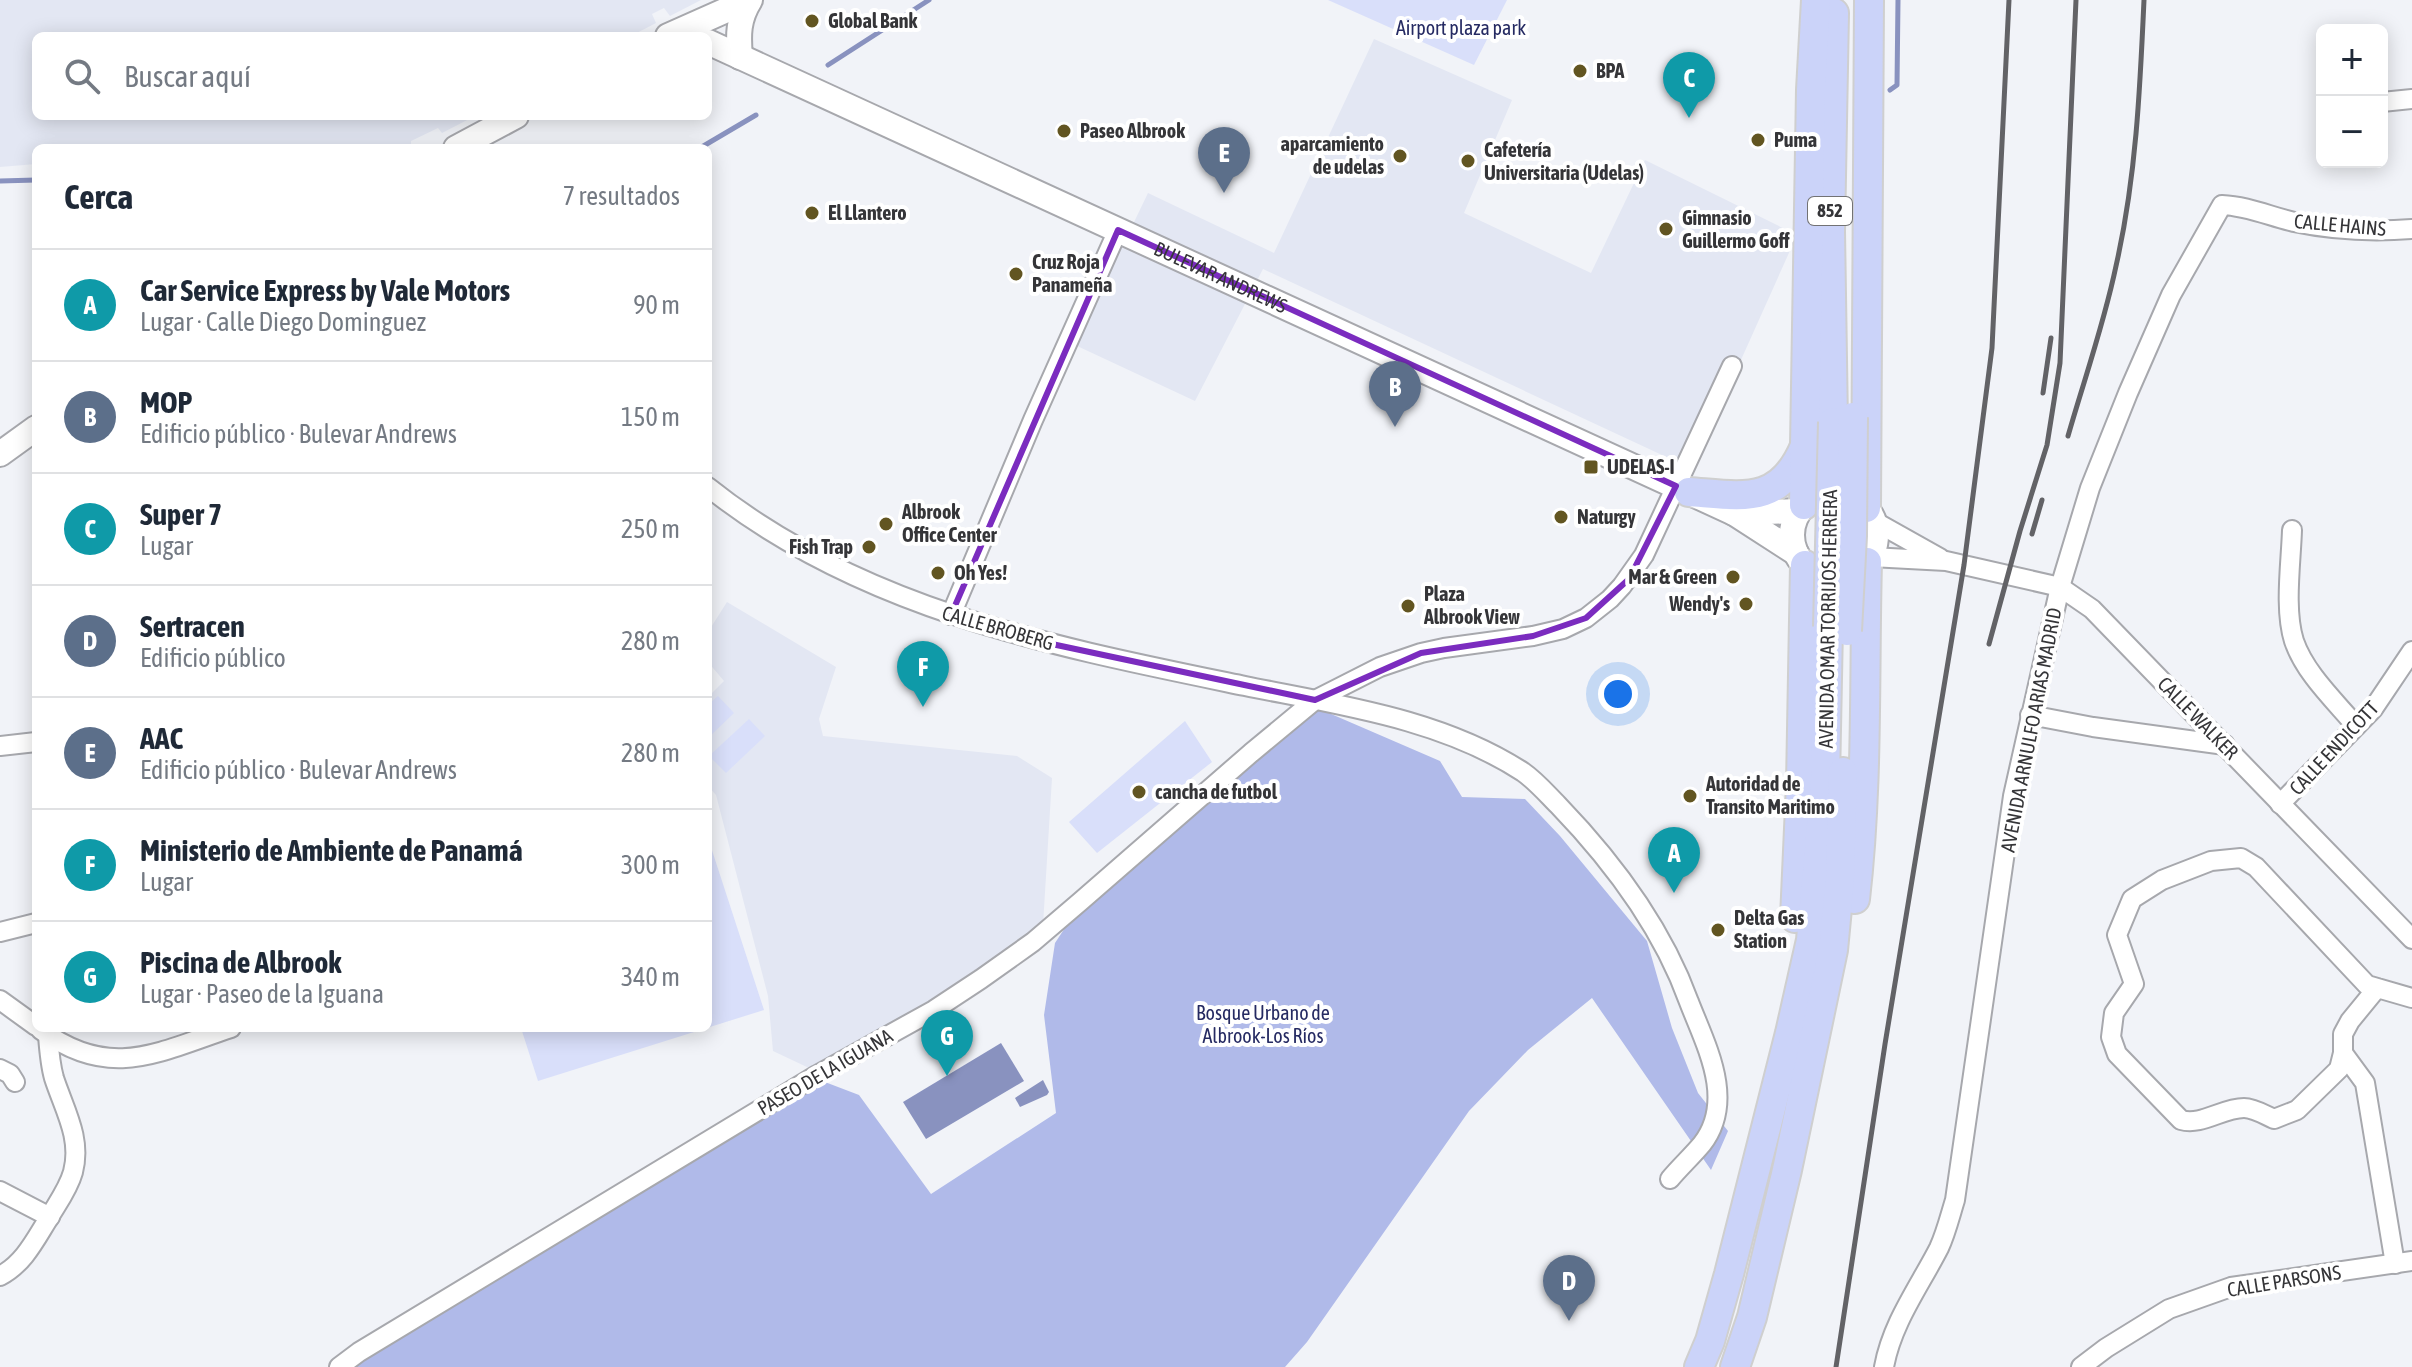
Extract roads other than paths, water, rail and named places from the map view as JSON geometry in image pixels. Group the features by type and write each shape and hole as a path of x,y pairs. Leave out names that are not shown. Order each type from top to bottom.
{"main road":[{"path":"1816,0 1811,90 1833,425 1870,514"},
{"name":"AVENIDA OMAR TORRIJOS HERRERA","path":"1699,1367 1722,1301 1811,940 1836,634 1852,536 1833,425 1830,231 1835,0"},
{"name":"AVENIDA OMAR TORRIJOS HERRERA","path":"1833,425 1856,211 1866,0"},
{"path":"1682,489 1750,496 1768,491 1791,473 1833,425"},
{"path":"1802,508 1833,425"},
{"path":"1800,559 1836,634"},
{"path":"1836,634 1869,559"},
{"name":"AVENIDA OMAR TORRIJOS HERRERA","path":"1735,1367 1752,1317 1787,1170 1833,950 1840,877 1836,634"}],"street":[{"path":"685,32 750,0"},
{"path":"740,57 738,37 741,15 750,0"},
{"name":"BULEVAR ANDREWS","path":"712,44 1734,513 1800,559"},
{"path":"2388,101 2412,99"},
{"path":"464,144 508,120"},
{"name":"CALLE HAINS","path":"2222,205 2244,206 2311,225 2388,231 2412,229"},
{"name":"AVENIDA ARNULFO ARIAS MADRID","path":"1884,1367 1887,1348 1907,1304 1940,1246 1955,1200 2011,812 2060,587 2090,488 2128,393 2171,295 2222,205"},
{"path":"951,615 1118,230"},
{"name":"PASEO DE LA IGUANA","path":"339,1367 790,1091 934,1010 981,979 1033,942 1315,700 1380,667 1421,653 1533,636 1563,629 1586,618 1629,579 1644,555 1682,489 1732,366"},
{"path":"0,454 32,431"},
{"name":"CALLE BROBERG","path":"712,490 752,519 834,567 951,615 1033,640 1409,723 1480,748 1527,775 1599,849 1650,920 1691,1006 1713,1066 1718,1091 1717,1107 1708,1135 1670,1179"},
{"path":"1835,493 1852,497 1870,514 1876,537 1869,559 1856,571 1830,577 1816,573 1800,559 1792,534 1794,521 1802,508 1817,496 1835,493"},
{"name":"BULEVAR ANDREWS","path":"1734,513 1802,508"},
{"name":"CALLE WALKER","path":"1870,514 1946,561"},
{"path":"2292,530 2290,595 2293,638 2312,674 2356,726"},
{"name":"CALLE WALKER","path":"1869,559 1946,561 2060,587 2092,609 2412,939"},
{"name":"CALLE ENDICOTT","path":"2280,804 2373,709 2412,651"},
{"path":"2030,715 2225,745"},
{"path":"0,746 32,742"},
{"path":"2377,988 2343,1034 2339,1069 2297,1110 2274,1119 2249,1107 2191,1123 2181,1120 2117,1054 2111,1037 2114,1013 2134,984 2117,935 2132,899 2162,880 2211,861 2241,858 2256,867 2367,985 2412,998"},
{"path":"0,932 32,924"},
{"path":"0,1000 32,1023"},
{"path":"0,1276 26,1255 73,1172 76,1147 70,1119 42,1032"},
{"path":"45,1032 89,1056 119,1060 147,1055 219,1032"},
{"path":"2343,1053 2365,1083 2403,1263"},
{"path":"0,1069 10,1074 15,1082"},
{"path":"0,1191 50,1217"},
{"name":"CALLE PARSONS","path":"2081,1367 2169,1309 2231,1287 2403,1263"}],"waterway":[{"path":"828,65 929,0"},
{"path":"1890,90 1897,85 1898,0"},
{"path":"707,144 756,115"},
{"path":"0,181 32,180"}],"railway":[{"path":"1836,1367 1885,1044 1964,565 1992,348 2009,0"},
{"path":"1989,644 2047,445 2060,363 2076,0"},
{"path":"2068,436 2106,309 2123,233 2136,134 2144,0"},
{"path":"2043,393 2051,338"},
{"path":"2032,534 2042,500"}],"place":[{"name":"Global Bank","path":"812,21"},
{"name":"BPA","path":"1580,71"},
{"name":"Super 7","path":"1689,118"},
{"name":"Paseo Albrook","path":"1064,131"},
{"name":"Puma","path":"1758,140"},
{"name":"aparcamiento de udelas","path":"1400,156"},
{"name":"Cafetería Universitaria (Udelas)","path":"1468,161"},
{"name":"AAC","path":"1224,193"},
{"name":"El Llantero","path":"812,213"},
{"name":"Gimnasio Guillermo Goff","path":"1666,229"},
{"name":"Cruz Roja Panameña","path":"1016,274"},
{"name":"MOP","path":"1395,427"},
{"name":"UDELAS-I","path":"1591,467"},
{"name":"Naturgy","path":"1561,517"},
{"name":"Albrook Office Center","path":"886,524"},
{"name":"Fish Trap","path":"869,547"},
{"name":"Oh Yes!","path":"938,573"},
{"name":"Mar & Green","path":"1733,577"},
{"name":"Wendy's","path":"1746,604"},
{"name":"Plaza Albrook View","path":"1408,606"},
{"name":"Ministerio de Ambiente de Panamá","path":"923,707"},
{"name":"cancha de futbol","path":"1139,792"},
{"name":"Autoridad de Transito Maritimo","path":"1690,796"},
{"name":"Car Service Express by Vale Motors","path":"1674,893"},
{"name":"Delta Gas Station","path":"1718,930"},
{"name":"Piscina de Albrook","path":"947,1076"},
{"name":"Sertracen","path":"1569,1321"}],"park label":[{"name":"Airport plaza park","path":"1461,28"},
{"name":"Bosque Urbano de Albrook-Los Ríos","path":"1263,1024"}]}
